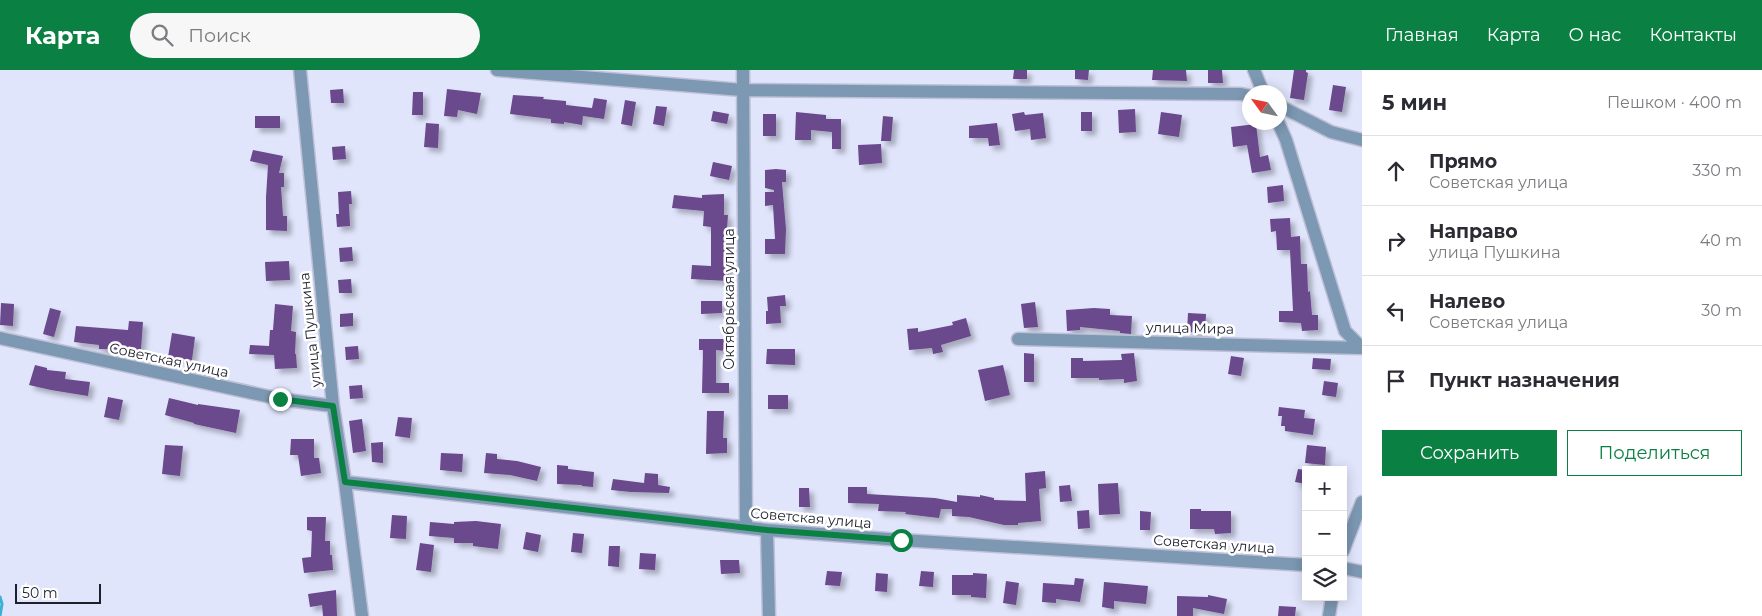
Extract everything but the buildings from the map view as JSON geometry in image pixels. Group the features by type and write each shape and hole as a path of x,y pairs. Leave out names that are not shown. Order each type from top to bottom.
{"street":[{"name":"улица Пушкина","path":"300,70 333,406 362,616"},
{"path":"496,70 742,90 1242,94"},
{"name":"Октябрьская улица","path":"744,70 742,90 746,527"},
{"path":"1254,70 1260,85"},
{"path":"1287,110 1331,132 1362,140"},
{"name":"улица Мира","path":"1282,130 1345,331 1361,348"},
{"name":"Советская улица","path":"0,338 271,397 333,406"},
{"name":"улица Мира","path":"1018,339 1361,348"},
{"name":"Советская улица","path":"345,482 767,530 1302,565"},
{"path":"1347,541 1362,502"},
{"path":"767,530 769,616"},
{"path":"1347,569 1362,572"},
{"path":"1329,616 1331,601"}],"waterway":[{"path":"0,597 2,604 0,616"}],"route":[{"path":"280,399 333,406 345,482 767,530 901,540"}]}
